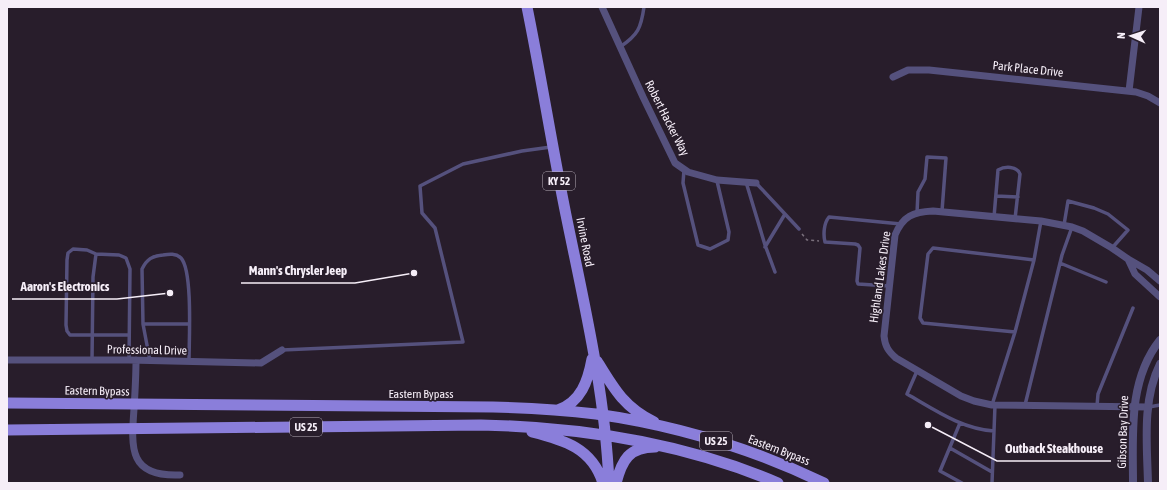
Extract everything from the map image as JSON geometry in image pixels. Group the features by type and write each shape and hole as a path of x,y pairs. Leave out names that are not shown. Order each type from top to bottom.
{"main road":[{"name":"Irvine Road","path":"527,7 552,147 593,354 606,434 609,483"},
{"path":"557,410 565,408 574,402 581,394 591,367 593,354"},
{"path":"593,354 617,393 627,404 638,413 667,428"},
{"name":"Eastern Bypass","path":"7,403 493,407 557,410 603,416 667,428 705,438 750,452 792,468 824,483"},
{"path":"506,425 571,444 588,457 598,470 603,483"},
{"name":"US 25","path":"7,430 506,425 555,428 606,434 670,447 722,462 778,483"},
{"path":"616,483 621,466 631,453 639,449 649,447 670,447"}],"street":[{"name":"Robert Hacker Way","path":"602,7 675,163 688,172 717,180 756,183"},
{"path":"1129,91 1139,7"},
{"name":"Park Place Drive","path":"893,77 908,70 918,69 1129,91 1148,96 1160,103"},
{"name":"Highland Lakes Drive","path":"1148,407 994,405 974,401 961,396 896,358 889,352 885,344 884,326 895,235 904,219 912,214 932,211 994,216 1064,225 1093,236 1128,259 1135,274 1160,297"},
{"path":"1128,259 1147,270 1160,281"},
{"name":"Gibson Bay Drive","path":"1133,483 1134,406 1138,381 1143,368 1160,340"},
{"name":"Professional Drive","path":"7,360 133,360 261,363 282,350"},
{"path":"133,360 133,446 135,455 141,464 148,469 168,475 180,475"},
{"name":"Gibson Bay Drive","path":"1148,483 1148,407 1154,376 1160,364"}],"lane":[{"path":"620,47 636,34 642,19 644,7"},
{"path":"282,350 463,342 435,228 422,213 420,186 463,164 522,151 552,147"},
{"path":"917,213 918,192 926,179 927,157 946,158 942,211"},
{"path":"994,216 998,170 1002,167 1016,168 1019,170 1020,174 1015,219"},
{"path":"684,169 683,183 698,245 710,248 728,240 729,232 717,180"},
{"path":"746,182 766,248 775,272"},
{"path":"756,183 799,229"},
{"path":"996,196 1018,197"},
{"path":"1064,225 1068,201 1094,208 1108,214 1128,230 1112,248"},
{"path":"766,248 785,214"},
{"path":"889,286 858,284 860,248 858,245 825,242 826,220 829,217 901,224"},
{"path":"992,483 994,405 1034,260 1041,221"},
{"path":"1025,405 1060,263 1072,227"},
{"path":"1015,332 923,323 920,318 928,254 932,248 1034,260"},
{"path":"129,335 70,335 67,331 67,260 68,253 73,249 87,250 96,254 119,255 126,258 130,269 129,335 133,360"},
{"path":"92,360 93,277 96,254"},
{"path":"150,361 142,324 142,269 146,261 154,256 172,254 180,257 185,265 189,291 189,362"},
{"path":"1060,263 1106,282"},
{"path":"1097,406 1098,394 1133,308"},
{"path":"142,324 189,324"},
{"path":"917,371 908,394 952,420 981,431 994,432"},
{"path":"1148,407 1160,405"},
{"path":"960,423 940,471 962,483"},
{"path":"950,448 992,472"}],"path":[{"path":"799,229 807,240 825,242"}],"place":[{"name":"Mann's Chrysler Jeep","path":"414,273"},
{"name":"Aaron's Electronics","path":"170,293"},
{"name":"Outback Steakhouse","path":"928,425"}]}
